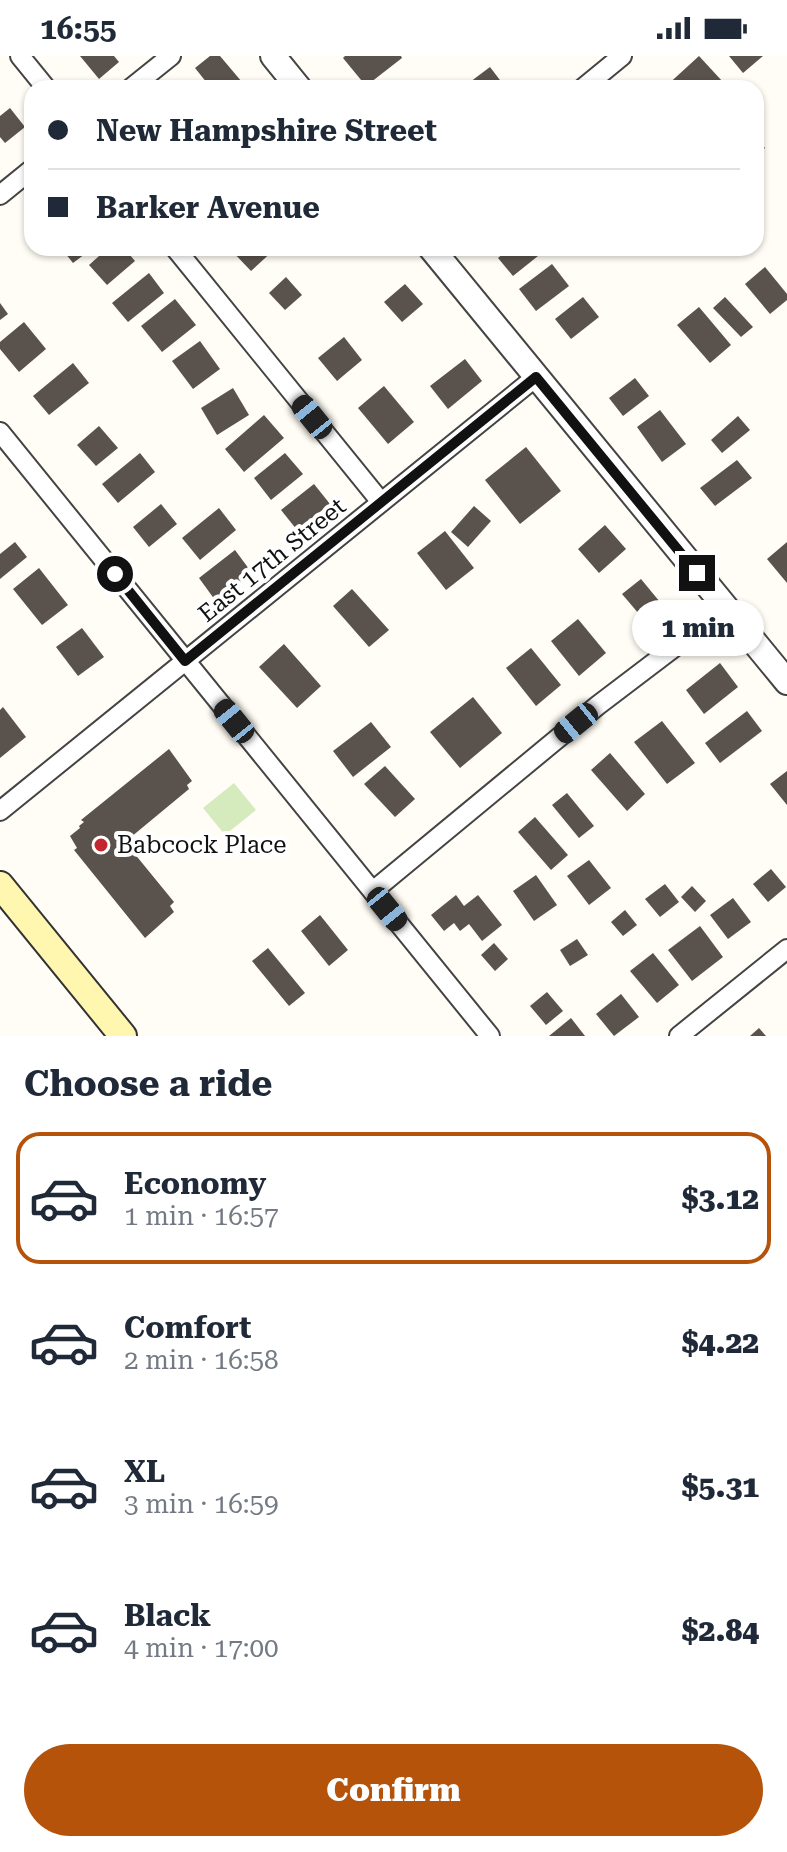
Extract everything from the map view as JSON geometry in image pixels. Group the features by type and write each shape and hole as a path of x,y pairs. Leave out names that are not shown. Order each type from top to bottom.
{"main road":[{"path":"0,885 123,1036"}],"street":[{"path":"20,56 40,80"},
{"path":"141,80 171,56"},
{"path":"273,56 292,80"},
{"path":"593,80 622,56"},
{"path":"0,195 24,176"},
{"path":"181,256 381,502"},
{"path":"438,256 787,682"},
{"name":"East 17th Street","path":"0,811 536,377"},
{"path":"0,432 490,1036"},
{"path":"373,891 597,706 726,608"},
{"path":"679,1036 787,949"}],"green space":[{"path":"234,783 256,810 225,835 203,808"}],"building":[{"path":"80,56 114,56 119,62 99,79"},
{"path":"210,56 220,56 240,80 205,80 195,68"},
{"path":"699,56 721,80 673,80"},
{"path":"729,56 763,56 743,73"},
{"path":"343,58 402,58 374,80 361,80"},
{"path":"490,67 500,80 473,80"},
{"path":"10,108 24,126 5,143 0,137 0,116"},
{"path":"67,256 82,256 73,263"},
{"path":"99,256 131,256 135,261 107,285 89,265"},
{"path":"237,256 267,256 251,271"},
{"path":"500,256 538,256 513,276 498,258"},
{"path":"552,264 569,286 536,311 519,289"},
{"path":"765,267 787,294 787,300 770,314 745,284"},
{"path":"149,273 164,293 128,322 112,303"},
{"path":"286,277 302,295 285,310 269,293"},
{"path":"405,284 423,304 402,322 384,302"},
{"path":"583,297 599,317 571,339 555,319"},
{"path":"725,297 753,327 741,337 713,308"},
{"path":"175,299 196,325 162,352 141,326"},
{"path":"0,303 8,314 0,320"},
{"path":"699,307 731,345 710,363 677,325"},
{"path":"24,322 46,349 19,372 0,349 0,342"},
{"path":"344,337 362,360 337,381 318,358"},
{"path":"200,341 220,369 193,389 172,361"},
{"path":"465,359 482,381 448,409 430,386"},
{"path":"73,363 89,383 49,415 33,396"},
{"path":"635,378 649,396 623,416 609,398"},
{"path":"384,386 414,422 388,444 358,408"},
{"path":"233,388 249,415 217,435 201,408"},
{"path":"660,410 686,444 662,462 637,427"},
{"path":"264,415 284,438 244,472 225,449"},
{"path":"738,416 750,430 722,453 711,440"},
{"path":"99,426 118,448 96,466 77,445"},
{"path":"526,447 561,491 520,524 485,480"},
{"path":"140,453 155,472 118,503 102,484"},
{"path":"285,453 303,474 271,500 254,478"},
{"path":"737,460 752,478 715,506 700,488"},
{"path":"314,484 330,504 297,530 281,510"},
{"path":"161,504 177,524 149,547 133,527"},
{"path":"474,506 491,521 468,547 451,532"},
{"path":"219,508 236,530 200,560 182,538"},
{"path":"605,525 626,549 599,573 578,549"},
{"path":"445,531 474,568 446,590 417,553"},
{"path":"15,542 27,557 0,579 0,554"},
{"path":"787,542 787,583 767,559"},
{"path":"235,550 252,573 215,600 199,578"},
{"path":"39,568 68,605 42,625 13,589"},
{"path":"641,579 669,613 651,628 622,594"},
{"path":"352,589 389,630 369,647 333,606"},
{"path":"578,619 606,653 579,676 551,641"},
{"path":"82,628 104,657 78,676 56,647"},
{"path":"284,644 321,686 297,708 259,667"},
{"path":"531,648 561,685 536,706 506,668"},
{"path":"720,663 738,687 704,714 686,690"},
{"path":"473,697 502,733 460,768 430,732"},
{"path":"3,707 26,737 0,758 0,710"},
{"path":"747,711 762,731 720,763 705,743"},
{"path":"662,721 695,763 667,784 634,742"},
{"path":"371,722 391,747 353,777 333,751"},
{"name":"Babcock Place","path":"169,749 192,781 187,785 189,789 125,842 174,902 170,906 174,912 145,938 74,850 77,848 70,836 80,828 84,822 81,820"},
{"path":"610,753 645,794 627,811 591,770"},
{"path":"385,766 415,799 395,817 364,784"},
{"path":"787,771 787,805 770,784"},
{"path":"567,793 594,826 579,838 552,805"},
{"path":"535,817 568,855 551,870 518,832"},
{"path":"589,860 611,888 589,905 567,876"},
{"path":"771,869 786,887 768,902 753,884"},
{"path":"536,875 557,905 534,921 513,891"},
{"path":"665,884 679,902 660,917 645,899"},
{"path":"692,886 706,901 695,912 681,897"},
{"path":"456,895 464,906 478,895 502,925 482,941 469,924 460,931 454,923 444,931 431,915"},
{"path":"733,898 751,922 728,939 710,915"},
{"path":"625,910 637,925 623,936 611,922"},
{"path":"320,915 348,950 329,966 301,931"},
{"path":"700,926 723,957 692,981 668,950"},
{"path":"577,939 588,955 570,966 560,950"},
{"path":"494,943 508,959 495,971 481,955"},
{"path":"268,948 305,993 289,1006 252,961"},
{"path":"653,953 679,985 657,1003 630,971"},
{"path":"547,992 563,1011 546,1025 530,1006"},
{"path":"621,994 639,1017 614,1036 596,1014"},
{"path":"571,1018 585,1036 549,1036"},
{"path":"759,1028 766,1036 750,1036"}],"place":[{"name":"Babcock Place","path":"101,845"}],"route":[{"path":"115,574 185,661 536,377 697,573"}]}
